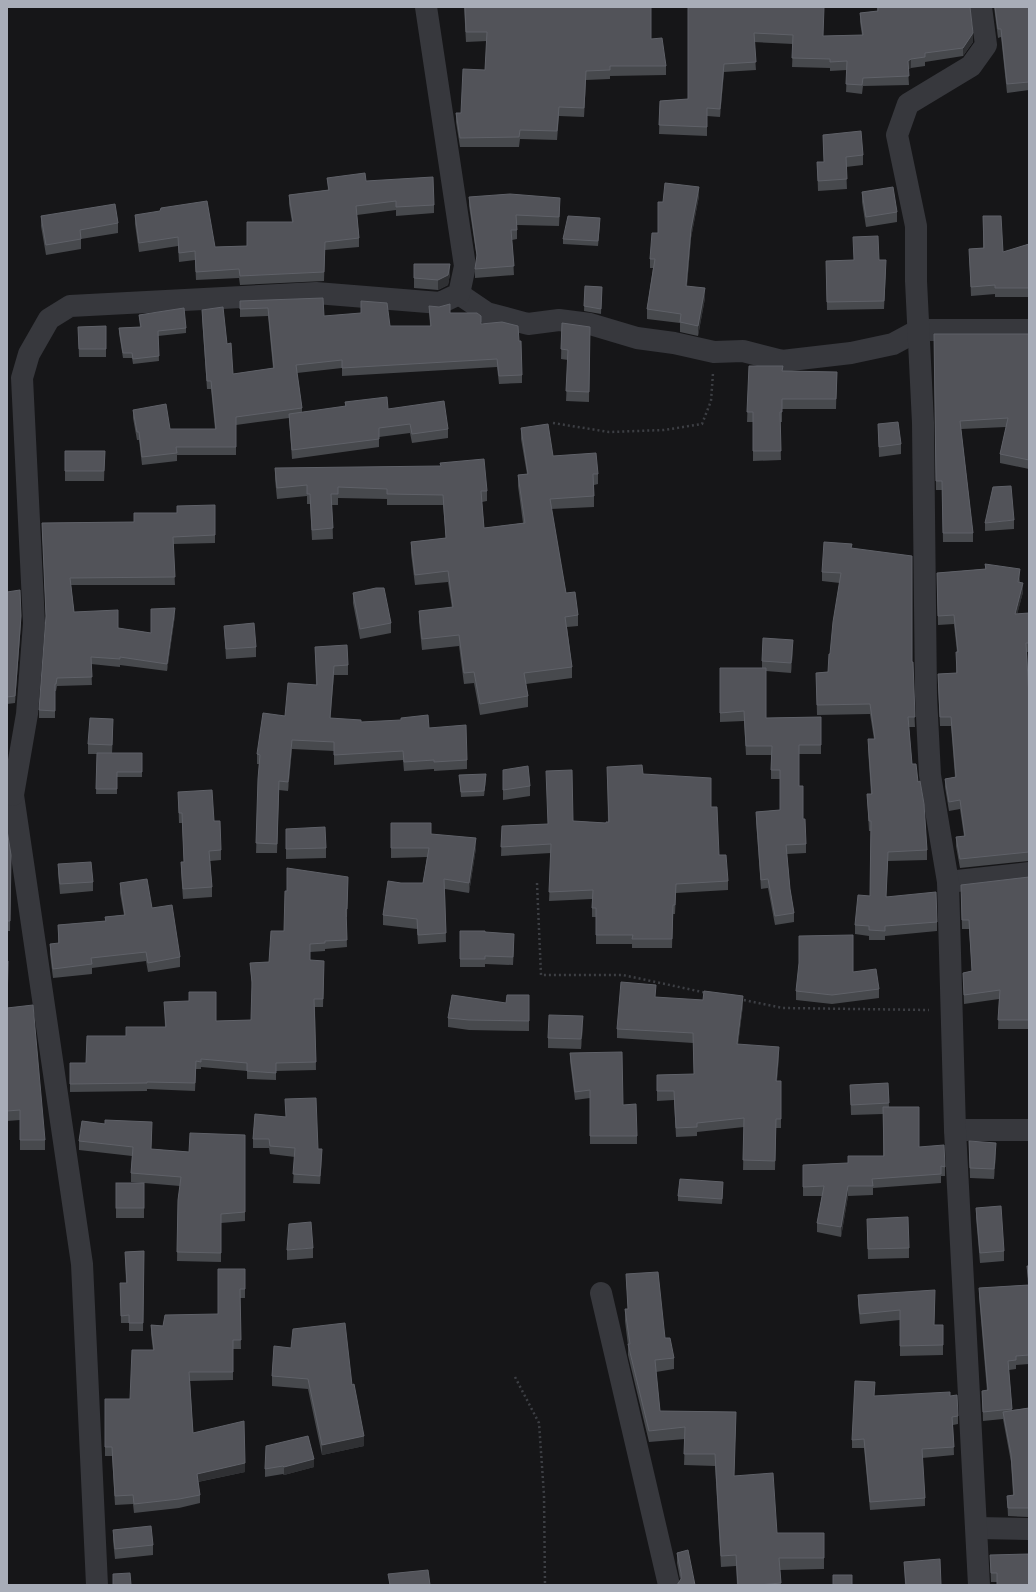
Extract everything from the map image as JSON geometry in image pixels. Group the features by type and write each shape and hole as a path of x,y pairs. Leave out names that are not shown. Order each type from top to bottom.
{"street":[{"path":"426,7 465,266 459,294"},
{"path":"979,1585 955,1130 948,882 930,775 925,653 923,423 916,226 897,135 908,104 971,66 986,45 981,7"},
{"path":"97,1585 82,1264 10,785 27,714 34,624 22,378 30,354 49,319 70,306 316,293 440,303 459,294"},
{"path":"459,294 487,313 528,324 558,320 590,324 637,338 674,343 714,352 743,351 782,360 851,353 893,344 919,330 1029,330"},
{"path":"948,882 1029,873"},
{"path":"955,1130 1029,1130"},
{"path":"601,1293 669,1585"},
{"path":"977,1528 1029,1529"}],"path":[{"path":"553,423 610,432 664,430 702,424 711,402 714,352"},
{"path":"537,883 541,975 623,975 714,994"},
{"path":"737,999 782,1008 952,1010"},
{"path":"515,1377 539,1423 544,1495 545,1585"}],"building":[{"path":"465,7 651,7 651,39 662,38 666,66 610,66 610,70 586,71 584,108 559,107 557,131 520,130 519,137 460,138 456,113 461,113 463,69 485,70 487,32 466,32"},
{"path":"688,7 824,7 823,36 863,35 860,13 878,11 878,7 970,7 973,33 963,48 925,53 925,57 911,59 908,61 909,76 863,78 862,85 846,84 847,61 830,62 830,59 792,58 793,35 754,33 756,62 724,64 720,109 707,108 707,127 659,125 660,101 688,99"},
{"path":"995,7 1029,7 1029,82 1007,84 1001,29 998,29"},
{"path":"861,131 863,155 846,157 847,179 818,181 817,162 824,162 823,135"},
{"path":"365,173 366,181 433,177 434,205 396,207 396,201 356,206 359,238 325,242 324,272 240,276 239,269 196,272 195,251 179,253 178,237 139,243 135,215 160,211 161,208 207,201 215,247 247,246 247,222 293,222 289,195 329,190 327,178"},
{"path":"665,183 699,187 691,229 686,286 705,288 698,326 680,322 681,314 647,309 655,259 650,259 652,233 658,233 658,202 663,202"},
{"path":"893,187 897,212 866,217 862,192"},
{"path":"510,194 560,198 559,217 516,215 517,230 511,230 514,266 475,269 477,255 469,197"},
{"path":"115,204 118,223 80,230 81,239 46,245 41,216"},
{"path":"568,216 600,218 598,241 563,239"},
{"path":"983,216 1001,216 1003,252 1029,244 1029,288 995,288 995,285 971,287 969,249 984,248"},
{"path":"878,236 879,260 886,260 884,301 827,302 826,261 854,260 853,237"},
{"path":"414,264 450,264 448,275 438,280 414,278"},
{"path":"585,286 602,287 601,309 584,306"},
{"path":"323,298 324,316 361,313 361,301 387,303 390,326 431,326 429,306 439,307 450,304 450,313 477,313 481,316 481,324 502,322 518,326 519,341 521,341 522,375 499,376 497,359 342,368 342,360 296,365 302,408 236,417 236,447 176,447 177,453 142,457 139,432 137,432 133,410 166,404 170,429 216,429 211,381 207,381 202,310 223,307 227,344 231,343 233,374 274,368 268,308 240,309 240,301"},
{"path":"184,308 186,328 158,331 159,356 133,359 132,353 123,353 119,328 141,327 139,315"},
{"path":"562,323 590,327 589,392 566,391 568,350 561,349"},
{"path":"106,326 106,349 79,349 78,327"},
{"path":"934,334 1029,334 1029,460 1000,454 1008,418 960,421 973,533 943,533 942,481 936,481"},
{"path":"749,366 783,366 782,371 837,372 836,399 782,399 782,412 780,412 781,451 753,451 753,412 747,412"},
{"path":"387,397 388,409 444,401 448,429 412,434 410,424 379,428 379,439 292,450 289,414 346,406 345,402"},
{"path":"898,422 901,444 879,447 878,424"},
{"path":"548,424 553,456 596,453 598,474 593,474 594,496 550,499 566,593 575,592 578,615 565,617 572,667 524,673 528,696 480,704 474,672 464,673 459,635 422,639 419,611 453,607 448,571 415,575 411,542 446,538 443,495 387,494 387,489 338,487 338,494 331,494 333,528 312,530 310,494 307,494 307,485 277,488 275,468 441,466 440,463 484,459 487,491 481,491 484,528 525,523 518,475 528,474 521,428"},
{"path":"65,451 105,451 104,471 65,471"},
{"path":"1011,486 1014,520 985,523 993,487"},
{"path":"215,505 215,535 173,537 175,577 70,578 74,612 118,610 118,628 151,633 151,609 175,608 167,664 120,657 120,659 91,657 92,677 57,678 55,684 55,711 39,710 46,616 42,523 134,522 134,513 177,513 177,506"},
{"path":"824,542 852,544 851,548 912,556 912,662 915,717 908,717 912,764 916,764 918,782 920,781 924,804 927,850 888,852 886,897 936,892 937,922 885,926 885,931 869,930 869,926 855,925 858,895 870,896 871,821 869,821 867,794 872,794 868,739 875,739 870,704 817,705 816,673 828,672 833,622 841,573 822,572"},
{"path":"985,564 1020,569 1018,582 1023,583 1015,614 1029,613 1029,643 1026,643 1029,698 1029,852 960,859 956,837 965,836 960,800 949,802 945,779 956,777 951,717 940,717 938,674 957,673 956,652 958,652 954,615 938,616 937,573 986,569"},
{"path":"376,588 384,588 391,623 360,629 353,593"},
{"path":"20,590 21,616 15,696 7,697 7,592"},
{"path":"254,623 256,647 226,649 224,626"},
{"path":"763,638 793,640 791,663 762,661"},
{"path":"347,645 348,665 334,666 330,718 361,720 361,722 401,720 401,718 428,715 429,728 466,725 467,760 404,762 403,751 334,755 334,742 292,740 288,782 279,781 277,844 256,843 260,755 257,754 263,713 285,716 288,683 317,685 315,647"},
{"path":"720,668 766,668 766,718 821,717 821,745 799,745 799,786 803,786 803,819 805,819 806,844 786,845 794,913 775,916 768,879 761,880 756,812 780,810 780,770 771,770 772,746 746,746 744,711 720,713"},
{"path":"90,718 113,719 112,745 88,744"},
{"path":"97,753 142,753 142,772 117,772 117,789 96,789"},
{"path":"642,765 643,774 711,778 711,807 717,807 719,855 726,855 728,881 676,884 675,905 673,905 672,939 632,939 633,935 596,935 596,908 592,908 593,890 549,892 551,844 501,847 502,826 548,824 546,771 572,770 573,821 606,823 609,822 607,767"},
{"path":"528,766 530,786 503,790 503,770"},
{"path":"486,774 484,791 461,792 459,775"},
{"path":"212,790 214,821 220,821 221,850 209,851 212,887 183,889 181,862 184,862 182,813 179,813 178,792"},
{"path":"391,823 431,823 431,834 476,838 469,883 444,879 446,933 418,935 417,919 383,915 388,881 401,883 423,883 429,848 391,848"},
{"path":"325,827 326,848 286,849 286,829"},
{"path":"7,830 11,855 10,921 7,921"},
{"path":"91,862 93,882 60,884 58,864"},
{"path":"287,868 348,877 346,909 347,940 325,941 325,943 310,944 310,960 324,961 323,999 314,999 316,1062 276,1063 276,1073 247,1071 247,1063 201,1059 201,1062 196,1061 195,1083 147,1082 70,1084 70,1063 86,1063 87,1036 126,1036 126,1027 166,1027 164,1002 189,1001 189,992 216,992 216,1021 251,1020 252,982 250,963 269,962 271,931 284,931"},
{"path":"1029,877 1029,1020 998,1020 1000,990 964,995 963,973 972,971 969,920 962,920 961,885"},
{"path":"147,879 152,908 172,905 180,957 148,963 146,952 91,958 92,964 53,969 50,944 59,943 58,925 106,921 105,917 125,915 120,883"},
{"path":"460,931 485,931 514,934 513,957 485,956 485,959 460,959"},
{"path":"853,935 853,972 876,969 879,989 832,995 796,991 799,963 799,936"},
{"path":"7,961 8,961 7,1008"},
{"path":"621,982 656,985 655,997 703,1000 704,991 743,996 737,1044 779,1047 776,1081 781,1081 781,1119 776,1119 775,1161 743,1160 744,1118 697,1123 697,1127 676,1128 674,1091 657,1091 657,1075 694,1074 693,1033 617,1029"},
{"path":"452,995 506,1003 507,995 529,995 529,1021 469,1020 448,1018"},
{"path":"33,1005 45,1140 20,1140 20,1110 7,1111 7,1008"},
{"path":"549,1015 583,1016 581,1039 548,1038"},
{"path":"622,1052 623,1105 636,1104 637,1136 590,1136 590,1090 575,1092 570,1053"},
{"path":"888,1083 889,1103 851,1105 850,1085"},
{"path":"316,1098 318,1149 322,1149 320,1176 293,1174 295,1148 270,1146 269,1139 253,1139 255,1114 286,1117 285,1099"},
{"path":"883,1107 919,1107 919,1147 944,1145 945,1167 941,1166 941,1174 872,1179 873,1186 848,1186 841,1227 817,1223 824,1186 803,1187 803,1165 848,1163 848,1156 884,1156"},
{"path":"105,1120 152,1122 151,1149 189,1152 190,1133 245,1135 245,1212 221,1214 221,1253 177,1252 178,1200 181,1177 131,1173 133,1147 79,1141 82,1121 105,1124"},
{"path":"969,1141 996,1143 994,1169 970,1168"},
{"path":"680,1179 723,1182 722,1199 678,1196"},
{"path":"116,1183 144,1183 144,1208 116,1208"},
{"path":"1001,1206 1004,1251 980,1253 976,1208"},
{"path":"908,1217 909,1248 868,1249 867,1219"},
{"path":"311,1222 313,1248 287,1250 289,1224"},
{"path":"144,1251 143,1323 129,1323 129,1315 121,1316 120,1283 127,1283 125,1252"},
{"path":"1027,1266 1029,1266 1029,1283"},
{"path":"218,1269 245,1269 245,1289 240,1289 241,1340 233,1340 233,1372 189,1372 193,1433 244,1421 245,1463 197,1474 200,1495 134,1504 133,1495 115,1496 112,1447 105,1447 105,1399 130,1399 132,1350 154,1350 151,1325 163,1326 165,1315 218,1314"},
{"path":"658,1272 665,1338 670,1338 674,1358 655,1360 660,1411 736,1412 734,1476 773,1473 777,1533 824,1533 824,1558 779,1558 781,1583 738,1585 736,1555 721,1556 715,1454 684,1454 685,1427 649,1431 628,1344 630,1344 625,1309 628,1309 626,1274"},
{"path":"1029,1285 1029,1355 1016,1356 1016,1360 1008,1361 1012,1409 983,1412 982,1391 988,1390 979,1288"},
{"path":"935,1290 934,1325 943,1325 943,1345 900,1346 900,1310 860,1314 858,1295"},
{"path":"345,1323 352,1385 354,1384 364,1436 322,1445 308,1379 272,1376 274,1346 291,1348 293,1329"},
{"path":"855,1381 875,1382 874,1396 950,1392 950,1396 957,1395 958,1416 952,1417 954,1447 922,1449 925,1498 870,1502 864,1439 852,1440"},
{"path":"1029,1408 1029,1508 1008,1508 1007,1496 1014,1495 1011,1454 1003,1412"},
{"path":"308,1436 314,1459 284,1467 265,1469 266,1446"},
{"path":"151,1526 153,1545 115,1549 113,1530"},
{"path":"688,1550 695,1585 677,1585 681,1579 681,1573 677,1553"},
{"path":"1029,1554 1029,1585 997,1585 997,1573 991,1573 990,1555"},
{"path":"940,1559 941,1585 906,1585 904,1562"},
{"path":"428,1570 430,1585 390,1585 388,1574"},
{"path":"130,1573 131,1585 113,1585 113,1574"},
{"path":"833,1575 852,1575 852,1585 833,1585"}]}
